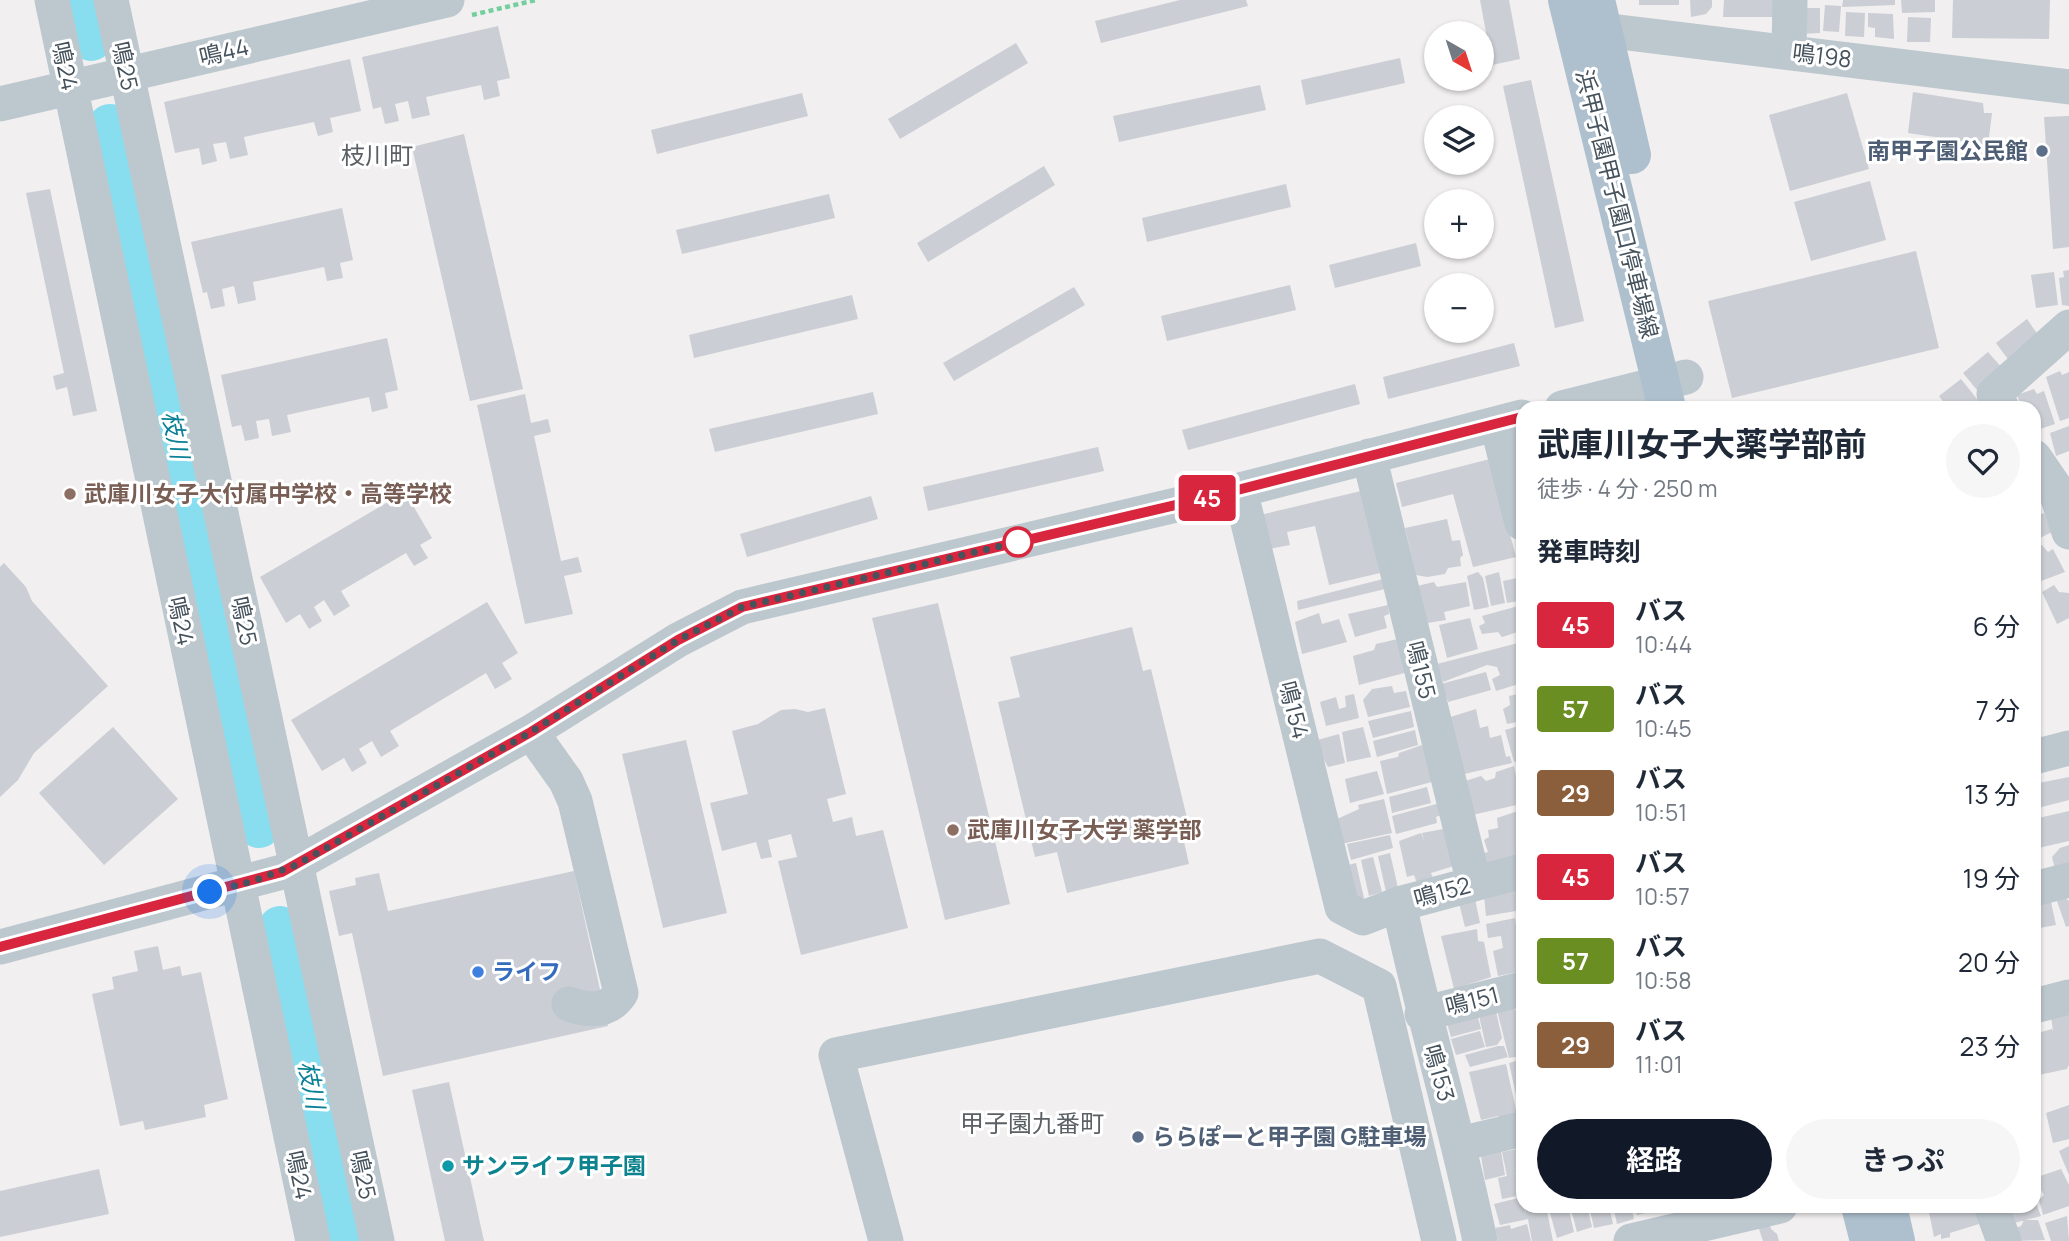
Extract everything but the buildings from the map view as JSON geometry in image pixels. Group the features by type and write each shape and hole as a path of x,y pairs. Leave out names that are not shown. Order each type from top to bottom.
{"main road":[{"name":"浜甲子園甲子園口停車場線","path":"1567,0 1591,22 1677,394"},
{"path":"1862,1213 1869,1241"},
{"path":"1890,1213 1896,1241"}],"street":[{"name":"鳴24","path":"52,0 313,1241"},
{"name":"鳴25","path":"111,0 377,1241"},
{"name":"鳴44","path":"0,104 447,0"},
{"path":"1789,51 1790,0"},
{"name":"鳴198","path":"1591,22 2069,87"},
{"path":"1998,401 1994,394 2069,327"},
{"path":"1620,401 1677,394"},
{"path":"0,947 236,885 296,865 531,732 678,640 742,607 1240,490 1510,421 1516,472"},
{"name":"鳴155","path":"1369,456 1474,883"},
{"path":"2041,467 2054,486 2069,531"},
{"name":"鳴154","path":"1240,490 1342,907 1363,918"},
{"path":"531,732 566,780 579,815 621,993 612,1005 604,1008 587,1010 569,1004"},
{"path":"2041,755 2069,748"},
{"name":"鳴152","path":"1363,918 1399,904 1516,873"},
{"path":"2041,886 2069,880"},
{"name":"鳴153","path":"1399,904 1422,1014 1460,1144 1480,1241"},
{"path":"886,1241 836,1055 1320,956 1378,986 1439,1241"},
{"name":"鳴151","path":"1422,1014 1516,990"},
{"path":"2041,1004 2069,997"},
{"path":"1460,1144 1516,1130"},
{"path":"1631,1241 1750,1213"},
{"path":"1994,1213 2004,1241"}],"waterway":[{"name":"枝川","path":"83,0 91,39"},
{"name":"枝川","path":"110,126 259,826"},
{"name":"枝川","path":"280,928 342,1241"}],"bus line":[{"name":"45","path":"0,947 282,872 531,732 678,640 742,607 1218,495 1516,419"}],"place":[{"name":"南甲子園公民館","path":"2042,151"},
{"name":"武庫川女子大付属中学校・高等学校","path":"70,494"},
{"name":"武庫川女子大学 薬学部","path":"953,830"},
{"name":"ライフ","path":"478,972"},
{"name":"ららぽーと甲子園 G駐車場","path":"1138,1137"},
{"name":"サンライフ甲子園","path":"448,1166"}],"district":[{"name":"枝川町","path":"377,156"},
{"name":"甲子園九番町","path":"1032,1124"}],"route":[{"path":"210,892 282,872 296,865 531,732 678,640 742,607 1018,542"}]}
